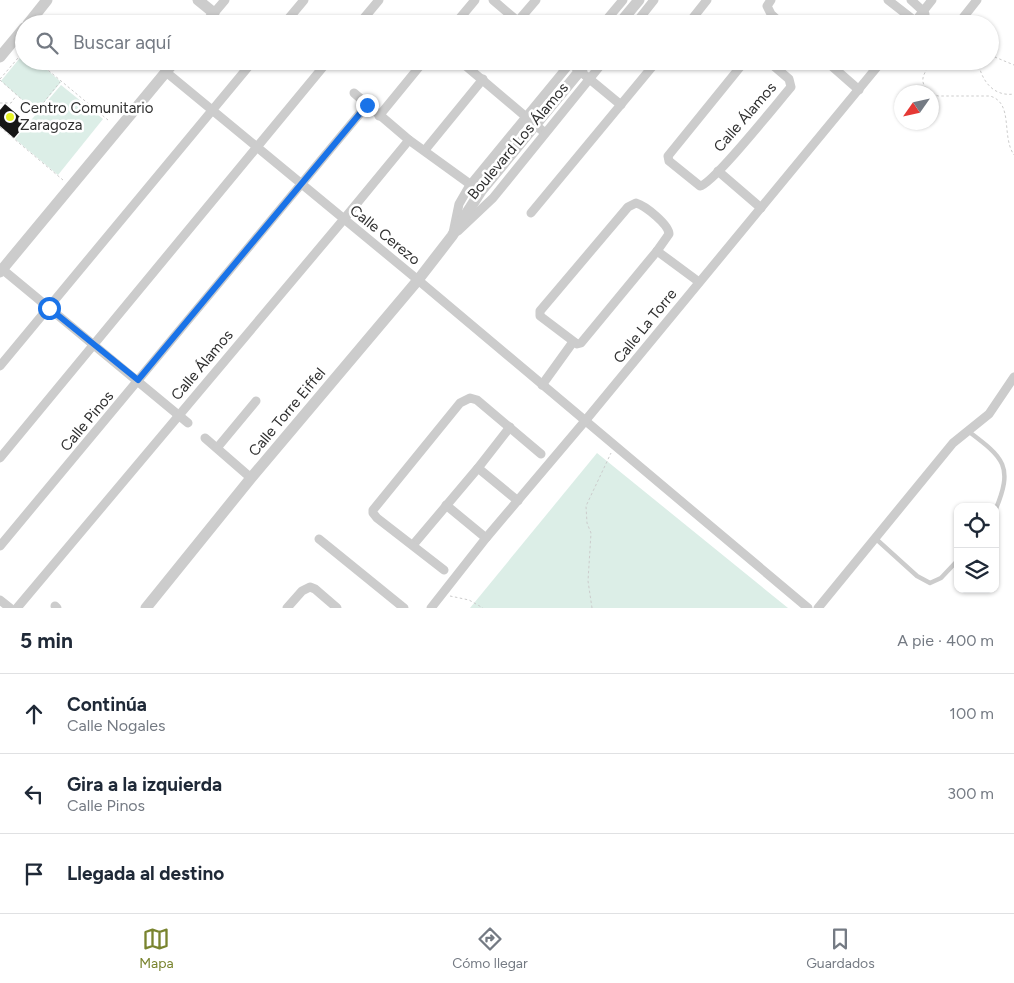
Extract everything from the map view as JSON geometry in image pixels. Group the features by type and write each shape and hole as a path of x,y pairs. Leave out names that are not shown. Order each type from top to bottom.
{"street":[{"path":"35,15 47,0"},
{"path":"198,0 214,13 225,0"},
{"path":"292,15 304,0"},
{"path":"367,15 379,0"},
{"path":"462,15 475,0"},
{"path":"493,0 511,15"},
{"path":"525,15 536,0"},
{"path":"610,15 623,0"},
{"path":"626,15 639,0"},
{"path":"642,15 654,0"},
{"path":"695,15 707,0"},
{"path":"888,0 906,15"},
{"path":"911,0 923,10 925,15"},
{"path":"919,15 932,0"},
{"path":"965,15 977,0"},
{"path":"770,2 768,9 772,15"},
{"path":"0,57 15,39"},
{"path":"0,366 246,70"},
{"path":"0,458 320,70"},
{"path":"380,116 417,70"},
{"path":"472,70 541,129"},
{"name":"Boulevard Los Álamos","path":"452,236 459,204 470,185 564,70"},
{"name":"Boulevard Los Álamos","path":"452,236 482,191 597,70"},
{"path":"531,213 650,70"},
{"name":"Calle Álamos","path":"738,70 668,156 669,161 700,186 705,185 718,171 791,87 790,80 778,70"},
{"path":"836,70 859,90"},
{"name":"Calle La Torre","path":"431,608 486,538 875,70"},
{"path":"166,72 1,270 138,380 188,424"},
{"name":"Calle Cerezo","path":"166,72 418,280 808,608"},
{"path":"580,72 621,105"},
{"name":"Boulevard Los Álamos","path":"452,236 493,198 580,72"},
{"path":"425,150 483,79"},
{"path":"354,94 409,140 470,185 493,198"},
{"name":"Calle Pinos","path":"0,546 367,105"},
{"name":"Calle Álamos","path":"17,608 409,140"},
{"name":"Calle Álamos","path":"718,171 761,208"},
{"path":"636,203 642,205 669,229 669,234 581,343 577,344 574,342 540,316 540,311 630,205 636,203"},
{"name":"Calle Torre Eiffel","path":"146,608 251,478 418,280 452,236"},
{"path":"657,251 699,282"},
{"path":"542,385 574,342"},
{"path":"818,608 953,443 989,414 1014,377"},
{"path":"444,570 377,518 373,510 460,403 472,398 541,454"},
{"path":"217,448 256,402"},
{"path":"413,545 510,427"},
{"path":"205,438 251,478"},
{"path":"478,468 518,500"},
{"path":"446,505 486,538"},
{"path":"319,539 404,608"},
{"path":"287,608 302,591 310,587 337,608"},
{"path":"0,600 10,608"}],"lane":[{"path":"968,430 994,450 1006,463 1008,480 999,505"},
{"path":"875,538 916,576 930,583 941,578 954,564"}],"path":[{"path":"999,59 1014,65"},
{"path":"15,62 0,79 36,112 61,82"},
{"path":"47,70 108,120"},
{"path":"924,85 923,76 927,70"},
{"path":"979,70 986,84 994,90 1009,95 1014,94"},
{"path":"0,103 11,103 17,95"},
{"path":"939,96 997,97 1007,108"},
{"path":"1010,117 1009,146 1014,155"},
{"path":"0,127 71,187"},
{"path":"592,608 588,581 591,533 587,523 586,506 614,445"},
{"path":"442,595 468,600 484,608"}],"shaded area":[{"path":"15,64 15,70 47,70 61,82 36,112 1,81"},
{"path":"61,85 103,119 58,175 15,139"},
{"path":"597,453 788,608 470,608"}],"building":[{"name":"Centro Comunitario Zaragoza","path":"5,104 27,123 14,138 0,126 0,110"}],"place":[{"name":"Centro Comunitario Zaragoza","path":"10,117"}],"route":[{"path":"49,308 138,380 367,105"}]}
